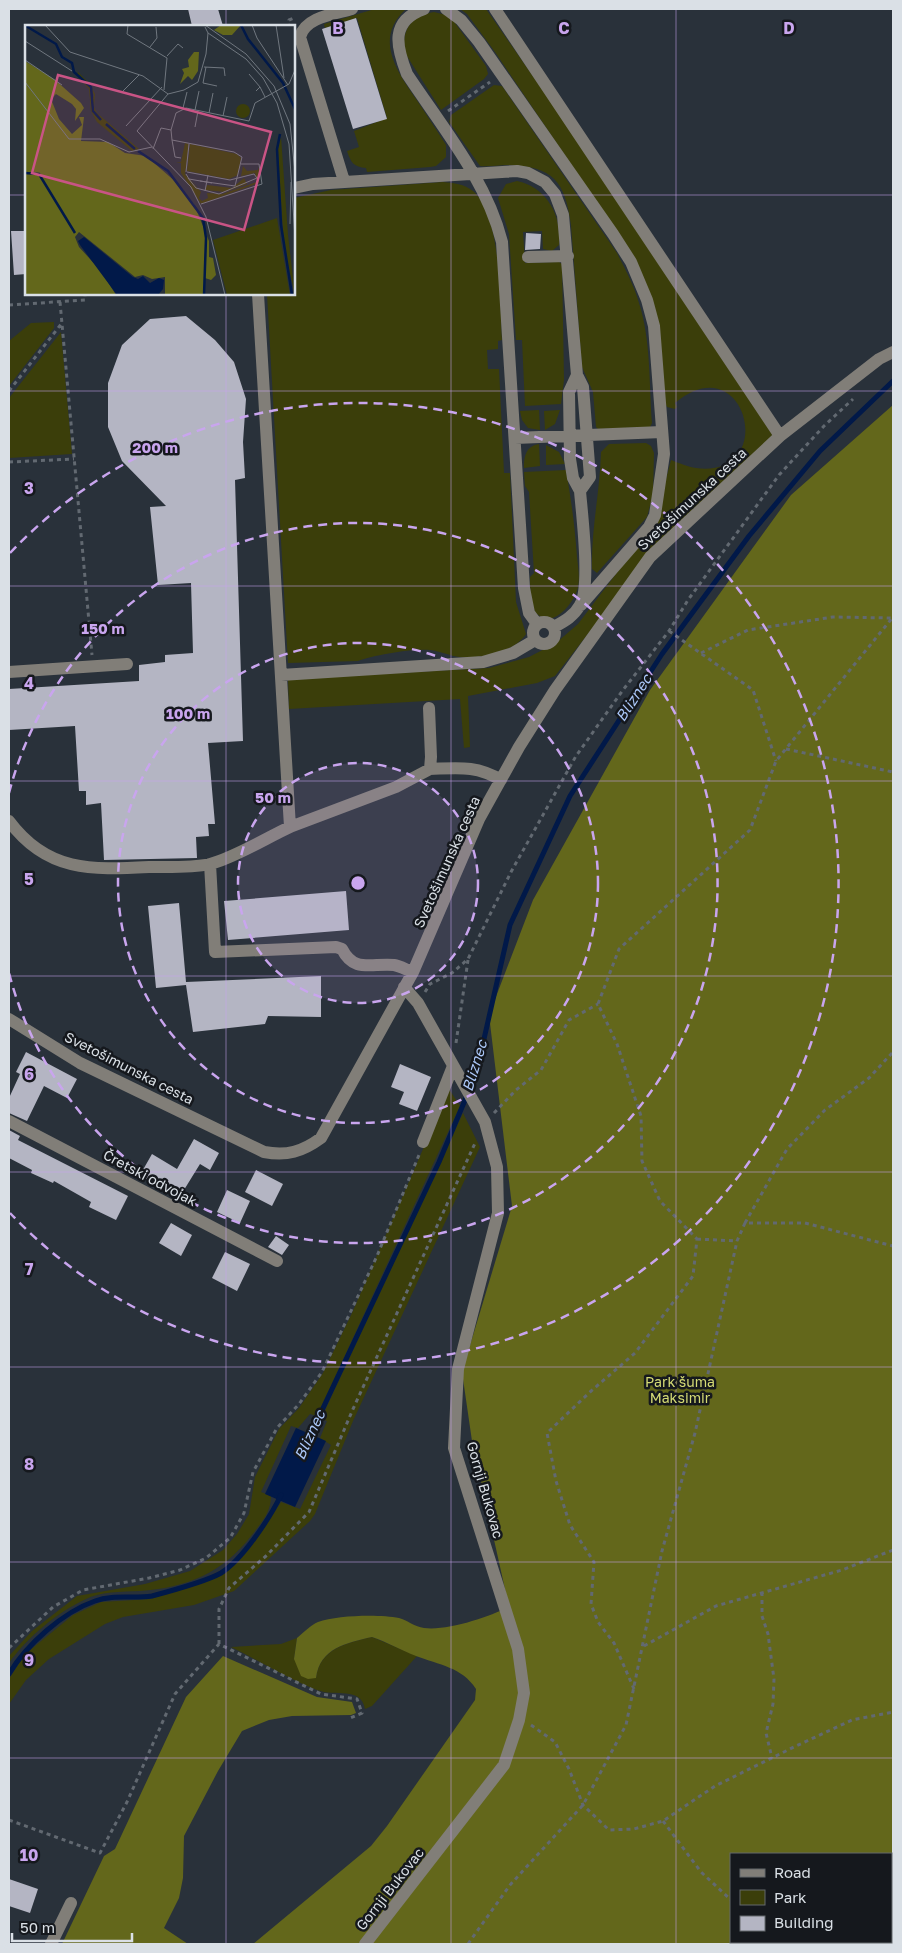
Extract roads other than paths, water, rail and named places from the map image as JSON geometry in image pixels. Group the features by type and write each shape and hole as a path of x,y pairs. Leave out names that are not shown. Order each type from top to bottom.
{"street":[{"path":"344,181 300,36 306,25 311,22 352,9"},
{"path":"424,9 409,16 402,24 398,44 407,74 473,173 493,209 502,242 524,588 529,613 537,624"},
{"path":"446,9 461,20 613,234 631,262 641,283 654,326 664,454 656,508 652,521 649,527 570,619 554,627"},
{"path":"495,9 780,436"},
{"path":"295,188 344,181 473,173 528,173 544,182 555,194 561,208 568,256 577,376 583,386 590,477 580,491"},
{"path":"528,257 568,256"},
{"path":"258,295 290,827"},
{"name":"Svetošimunska cesta","path":"9,1019 80,1063 264,1152 294,1153 309,1147 321,1138 413,972 479,819 501,780 534,722 555,690 650,557 780,436 879,359 893,352"},
{"path":"577,376 570,392 570,436 573,478 580,491 586,592 581,605"},
{"path":"515,438 662,432"},
{"path":"548,622 554,627 556,634 549,643 542,644 535,640 533,630 537,624 548,622"},
{"path":"281,675 483,662 513,653 535,640"},
{"path":"9,672 127,664"},
{"path":"428,708 430,770"},
{"path":"9,821 35,848 60,862 79,867 111,870 210,864 290,827 367,798 430,770 470,768 483,770 501,780"},
{"path":"210,864 215,952 336,947 342,949 346,956 356,965 396,966 413,972"},
{"name":"Gornji Bukovac","path":"365,1944 504,1765 519,1720 524,1694 518,1649 454,1448 458,1369 498,1213 497,1167 485,1122 418,1003 404,987"},
{"path":"423,1142 456,1072"},
{"name":"Čretski odvojak","path":"9,1121 277,1261"},
{"path":"51,1944 72,1903"}],"water":[{"path":"296,1428 326,1441 295,1507 265,1494"}],"waterway":[{"name":"Bliznec","path":"308,1440 439,1162 476,1074 510,925 570,796 662,654 749,536 820,451 893,381"},
{"name":"Bliznec","path":"9,1674 35,1641 58,1621 83,1606 102,1599 152,1596 197,1583 221,1573 238,1559 255,1538 281,1495"},
{"path":"892,1910 893,1916"}],"park label":[{"name":"Park šuma Maksimir","path":"680,1390"}]}
